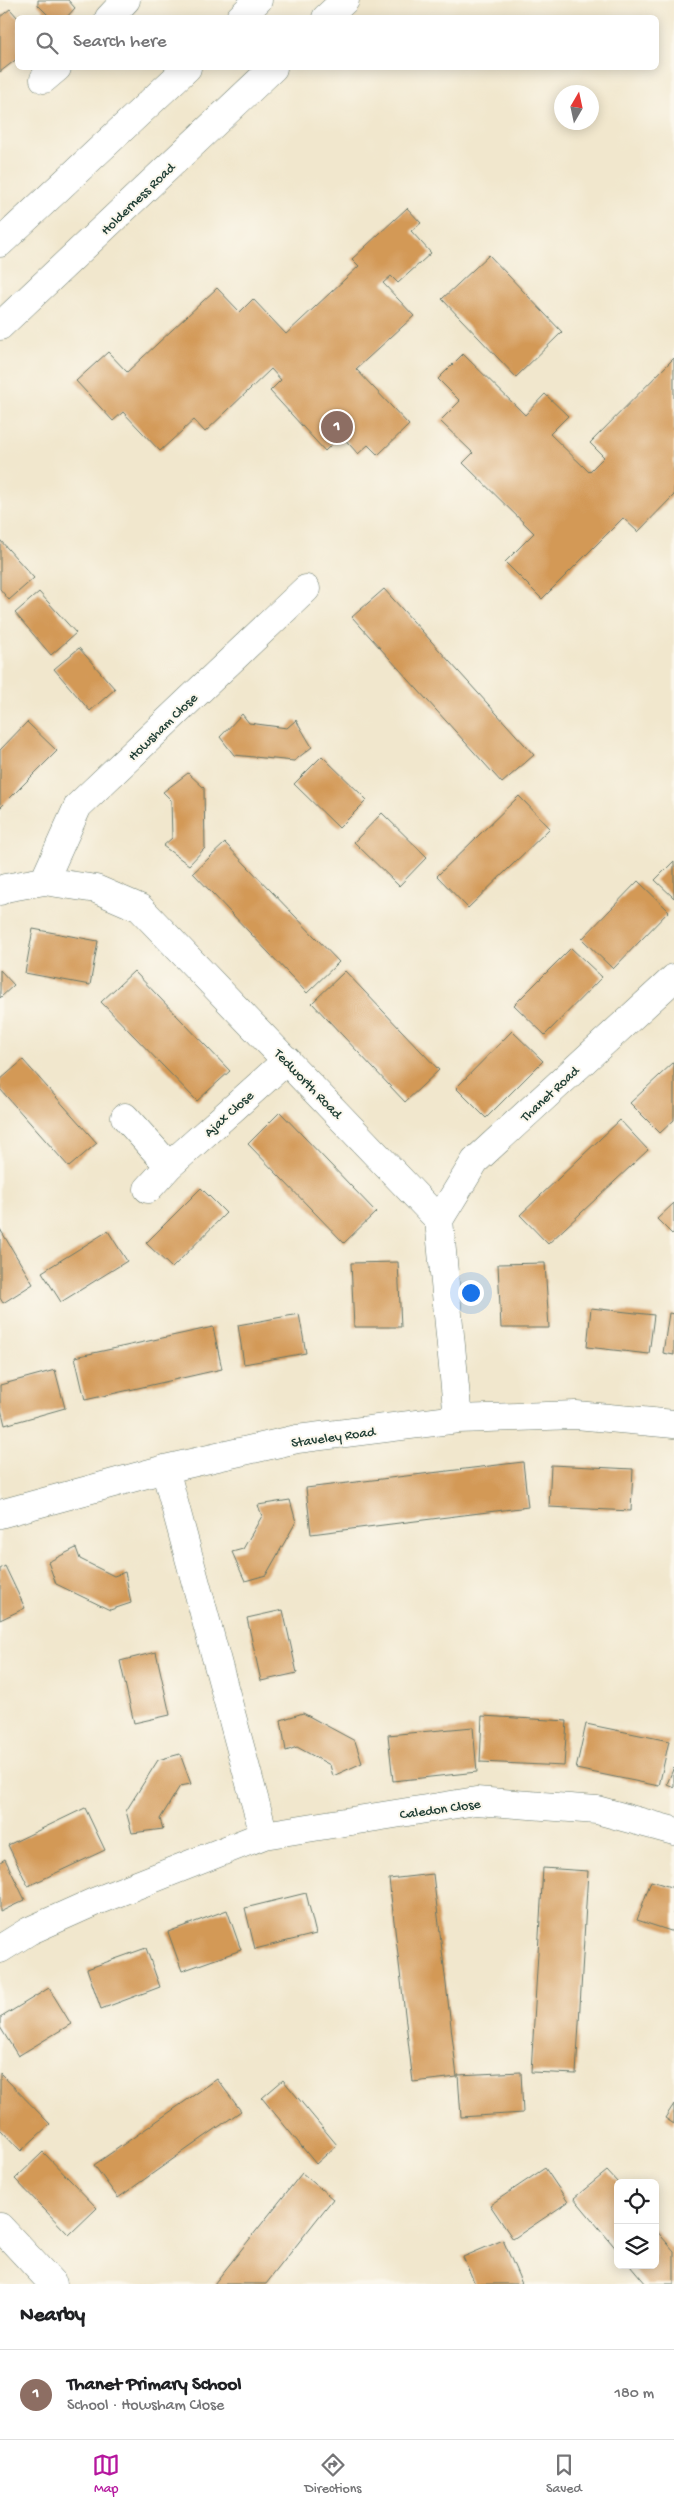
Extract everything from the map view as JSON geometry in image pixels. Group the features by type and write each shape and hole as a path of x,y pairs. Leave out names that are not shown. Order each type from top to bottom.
{"main road":[{"path":"112,15 126,0"},
{"path":"243,15 258,0"},
{"path":"329,15 345,0"},
{"path":"0,243 185,70"},
{"name":"Holderness Road","path":"0,326 272,70"},
{"name":"Howsham Close","path":"44,881 78,806 306,589"},
{"name":"Tedworth Road","path":"0,891 6,888 44,881 96,889 140,908 439,1220"},
{"name":"Thanet Road","path":"439,1220 475,1161 674,978"},
{"name":"Ajax Close","path":"148,1189 169,1166 287,1060"},
{"path":"125,1117 169,1166"},
{"path":"439,1220 458,1419"},
{"name":"Staveley Road","path":"0,1514 165,1469 297,1440 458,1419 576,1416 674,1424"},
{"path":"165,1469 264,1835"},
{"name":"Caledon Close","path":"0,1949 29,1931 94,1902 264,1835 476,1800 597,1810 674,1831"},
{"path":"0,2227 53,2284"}],"building":[{"path":"38,0 68,0 75,8 69,15 48,15 38,5"},
{"path":"10,9 15,15 15,60 0,72 0,17"},
{"path":"407,208 421,223 411,231 431,253 398,283 391,276 383,283 414,316 356,369 409,425 378,455 368,445 358,454 341,435 325,451 270,391 281,380 271,369 205,432 194,420 160,451 123,412 113,421 76,381 108,352 127,372 217,288 240,312 253,299 286,334 359,266 352,259"},
{"path":"489,255 562,332 516,377 442,299"},
{"path":"463,354 525,415 545,394 568,416 550,434 589,472 604,457 590,443 674,358 674,495 638,532 623,518 542,599 505,562 534,533 463,463 473,453 440,421 460,401 438,379"},
{"path":"0,540 34,578 9,600 0,589"},
{"path":"384,589 534,755 502,783 352,617"},
{"path":"39,592 76,633 51,655 15,613"},
{"path":"79,648 115,689 90,711 54,669"},
{"path":"242,714 249,723 287,728 296,720 312,747 294,761 234,755 220,737"},
{"path":"27,722 57,751 0,808 0,750"},
{"path":"322,756 367,800 339,828 294,784"},
{"path":"188,773 204,788 205,848 189,865 163,846 172,838 171,800 163,792"},
{"path":"519,796 550,828 468,908 437,876"},
{"path":"382,813 427,857 399,886 354,842"},
{"path":"225,843 339,962 307,993 193,873"},
{"path":"674,861 674,898 655,880"},
{"path":"638,881 669,911 613,969 582,939"},
{"path":"33,929 98,941 90,985 25,973"},
{"path":"571,948 602,977 545,1035 514,1005"},
{"path":"0,970 14,985 0,998"},
{"path":"134,971 230,1071 197,1101 101,1002"},
{"path":"345,971 439,1070 405,1102 312,1003"},
{"path":"512,1031 543,1061 486,1118 456,1088"},
{"path":"23,1060 97,1143 69,1167 0,1089 0,1080"},
{"path":"674,1062 674,1120 660,1133 630,1103"},
{"path":"280,1112 376,1212 344,1243 248,1144"},
{"path":"620,1120 648,1150 548,1244 520,1215"},
{"path":"201,1188 226,1213 172,1268 146,1243"},
{"path":"674,1203 674,1232 672,1234 657,1219"},
{"path":"0,1229 33,1284 3,1303 0,1298"},
{"path":"108,1231 127,1261 61,1302 42,1272"},
{"path":"398,1262 401,1327 354,1327 351,1263"},
{"path":"545,1263 549,1328 501,1328 498,1264"},
{"path":"591,1308 654,1315 649,1354 587,1347"},
{"path":"669,1313 674,1314 674,1355 663,1353"},
{"path":"299,1314 306,1353 244,1364 238,1325"},
{"path":"213,1327 222,1369 85,1400 75,1357"},
{"path":"55,1370 65,1408 5,1425 0,1405 0,1385"},
{"path":"523,1462 528,1507 311,1534 306,1488"},
{"path":"551,1465 633,1469 631,1511 549,1507"},
{"path":"290,1500 296,1522 266,1575 245,1581 232,1552 243,1549 262,1516 258,1505"},
{"path":"76,1548 80,1559 114,1576 125,1572 131,1603 110,1610 56,1584 48,1562"},
{"path":"5,1566 25,1608 0,1620 0,1569"},
{"path":"283,1610 297,1673 261,1681 247,1618"},
{"path":"156,1652 170,1715 134,1723 120,1661"},
{"path":"303,1713 355,1741 362,1763 333,1776 330,1765 297,1747 286,1751 281,1720"},
{"path":"482,1716 567,1721 564,1766 480,1762"},
{"path":"586,1724 669,1741 659,1786 576,1769"},
{"path":"473,1727 477,1772 393,1781 388,1735"},
{"path":"180,1754 191,1784 180,1786 160,1819 163,1829 132,1833 126,1811 158,1760"},
{"path":"674,1767 674,1787 667,1784"},
{"path":"85,1808 105,1850 28,1886 8,1845"},
{"path":"5,1859 25,1900 0,1912 0,1862"},
{"path":"543,1868 588,1871 576,2074 531,2072"},
{"path":"433,1874 457,2077 413,2082 389,1879"},
{"path":"651,1881 674,1888 674,1932 637,1920"},
{"path":"306,1893 316,1934 255,1949 245,1908"},
{"path":"227,1910 241,1950 182,1971 168,1932"},
{"path":"146,1948 160,1987 101,2009 87,1969"},
{"path":"49,1988 71,2024 18,2056 0,2027 0,2018"},
{"path":"521,2072 523,2113 461,2117 458,2075"},
{"path":"0,2073 50,2124 21,2151 0,2129"},
{"path":"217,2079 241,2111 118,2198 94,2165"},
{"path":"283,2080 337,2145 316,2164 262,2098"},
{"path":"674,2104 674,2124 665,2118"},
{"path":"43,2152 97,2208 69,2235 15,2179"},
{"path":"545,2168 568,2202 513,2239 490,2205"},
{"path":"607,2171 614,2179 614,2246 574,2198"},
{"path":"302,2173 333,2199 266,2284 214,2284"},
{"path":"659,2234 674,2251 674,2284 646,2284 633,2269 659,2269"},
{"path":"503,2240 522,2284 475,2284 463,2257"}],"place":[{"name":"Thanet Primary School","path":"337,427"}]}
